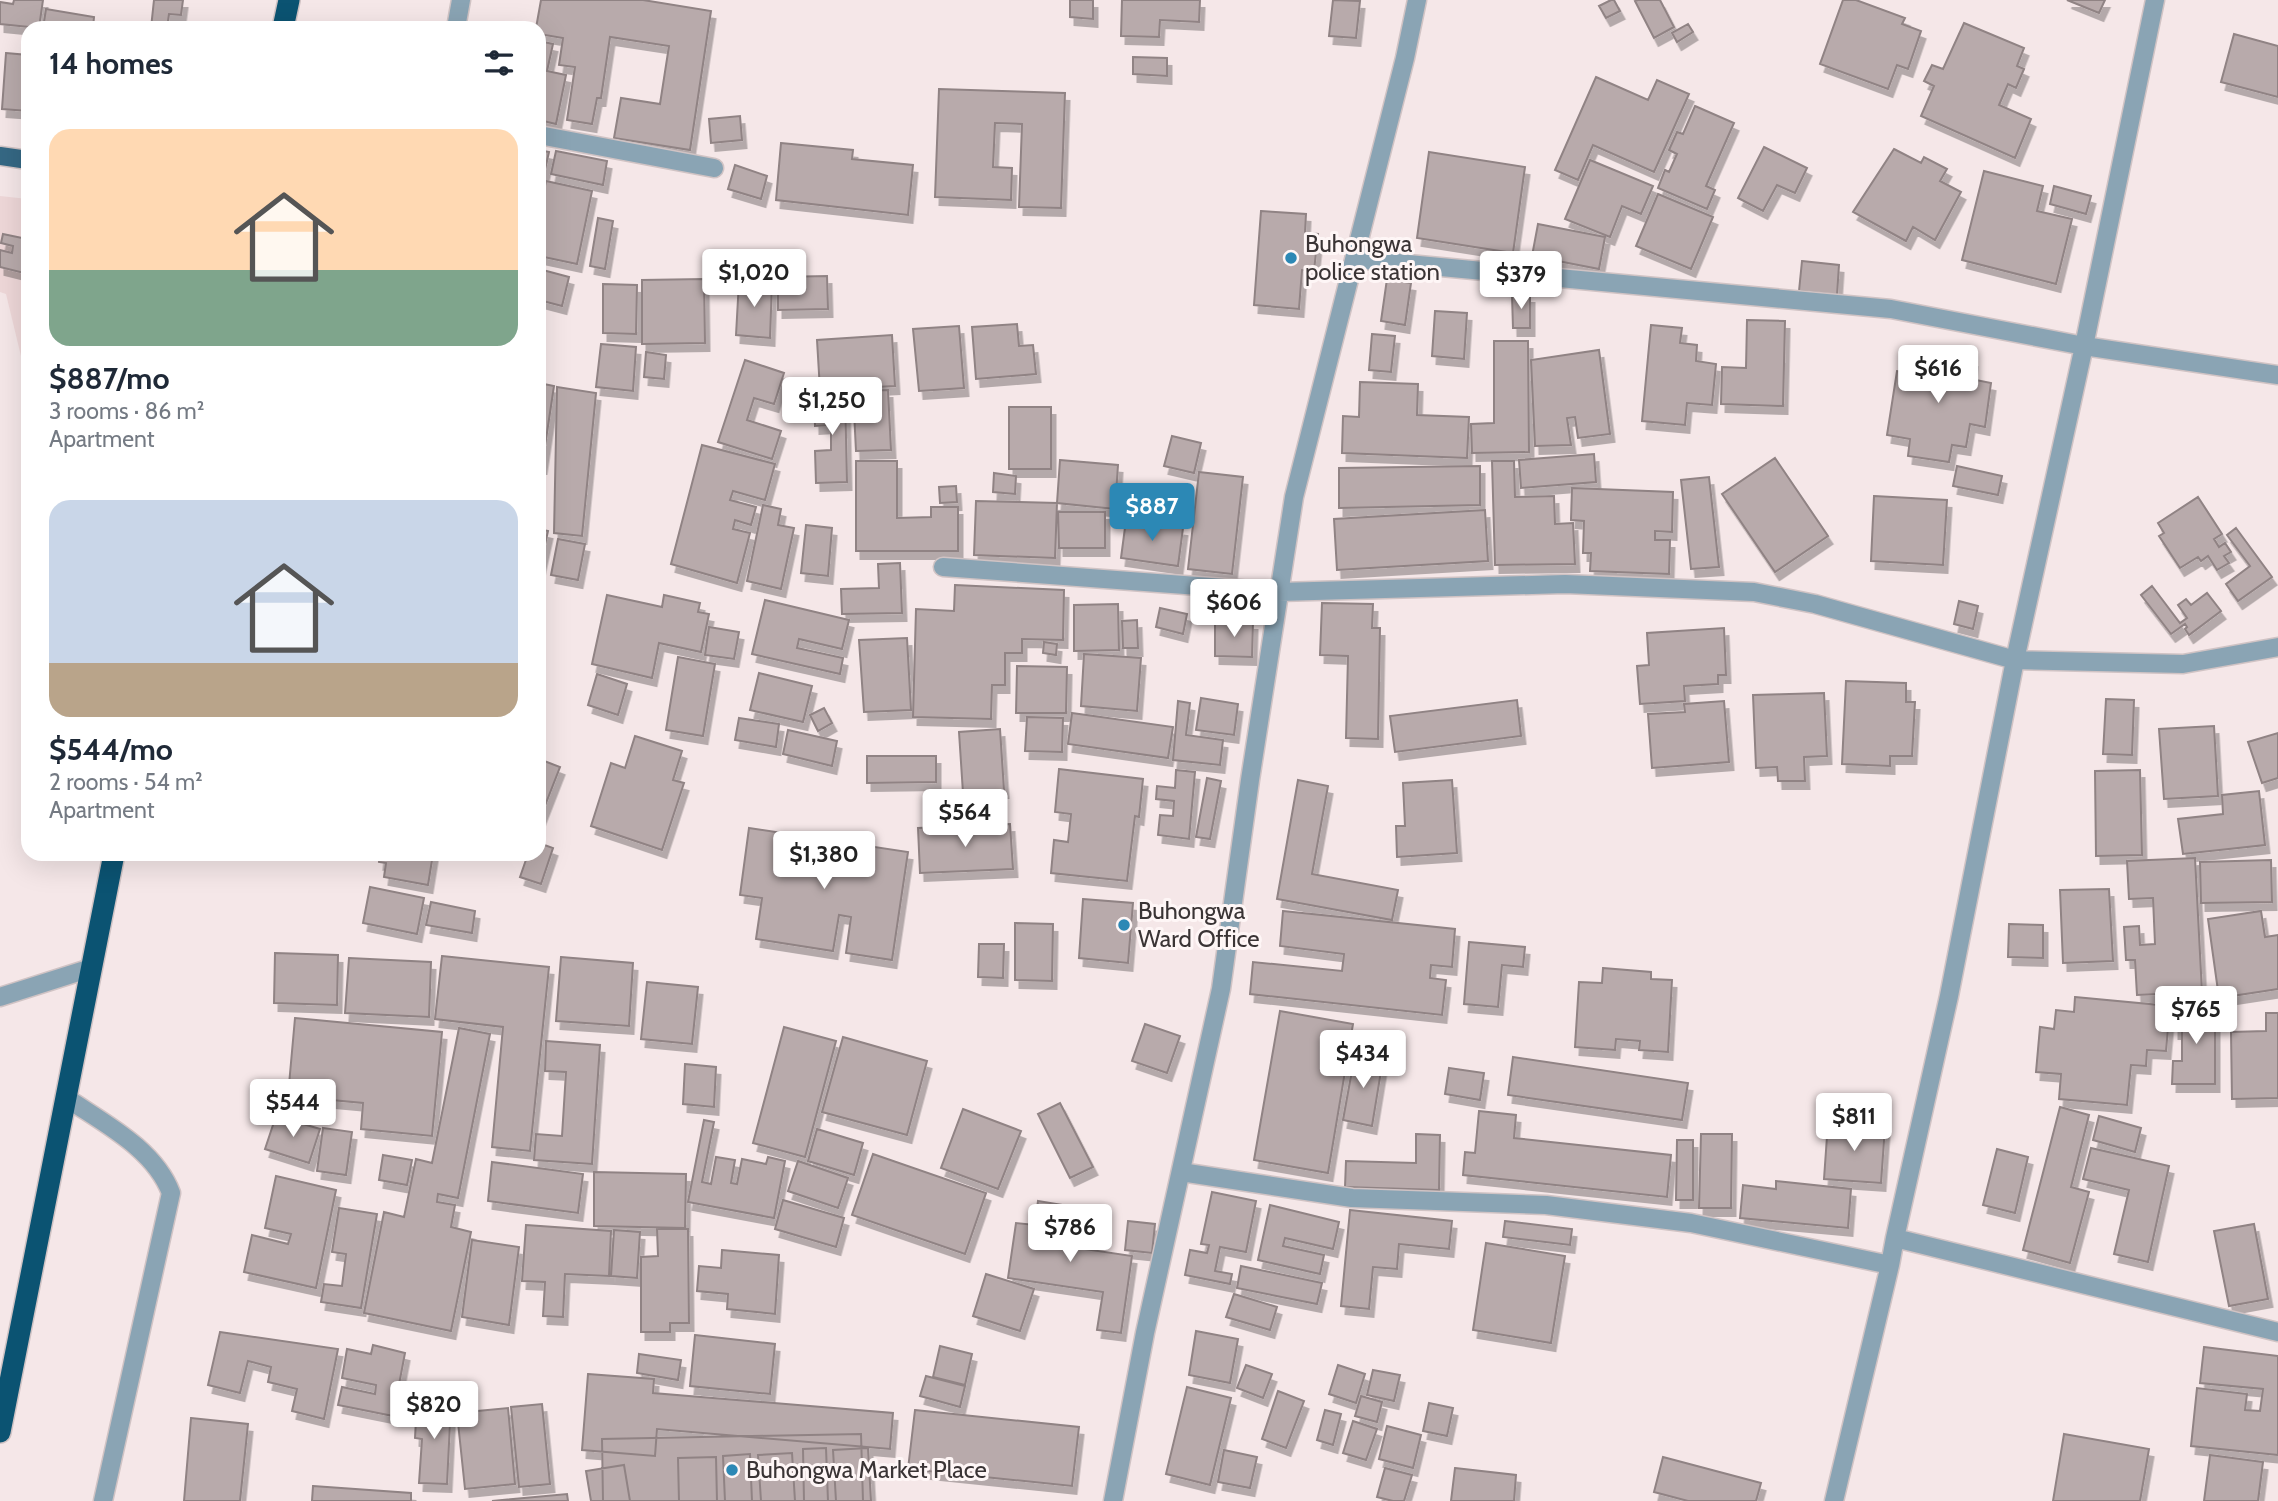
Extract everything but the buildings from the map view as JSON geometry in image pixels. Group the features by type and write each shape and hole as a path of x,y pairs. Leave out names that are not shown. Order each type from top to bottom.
{"highway":[{"path":"285,21 289,0"},
{"path":"0,1432 113,861"}],"main road":[{"path":"0,156 21,159"}],"street":[{"path":"457,21 461,0"},
{"path":"1113,1501 1145,1333 1221,989 1294,497 1405,58 1417,0"},
{"path":"1834,1501 1890,1265 1949,996 2015,660 2084,346 2155,0"},
{"path":"546,136 714,168"},
{"path":"1355,259 1891,309 2084,346 2278,375"},
{"path":"943,568 1279,592 1565,584 1754,592 1815,604 2015,660 2183,664 2278,647"},
{"path":"0,997 91,968"},
{"path":"65,1097 149,1156 165,1177 171,1193 103,1501"},
{"path":"1181,1172 1352,1198 1546,1205 1690,1223 1890,1265"},
{"path":"1895,1238 2278,1332"}],"shaded area":[{"path":"0,196 21,198 21,356 6,294 0,292"}],"place":[{"name":"Buhongwa police station","path":"1291,258"},
{"name":"Buhongwa Ward Office","path":"1124,925"},
{"name":"Buhongwa Market Place","path":"732,1470"}]}
